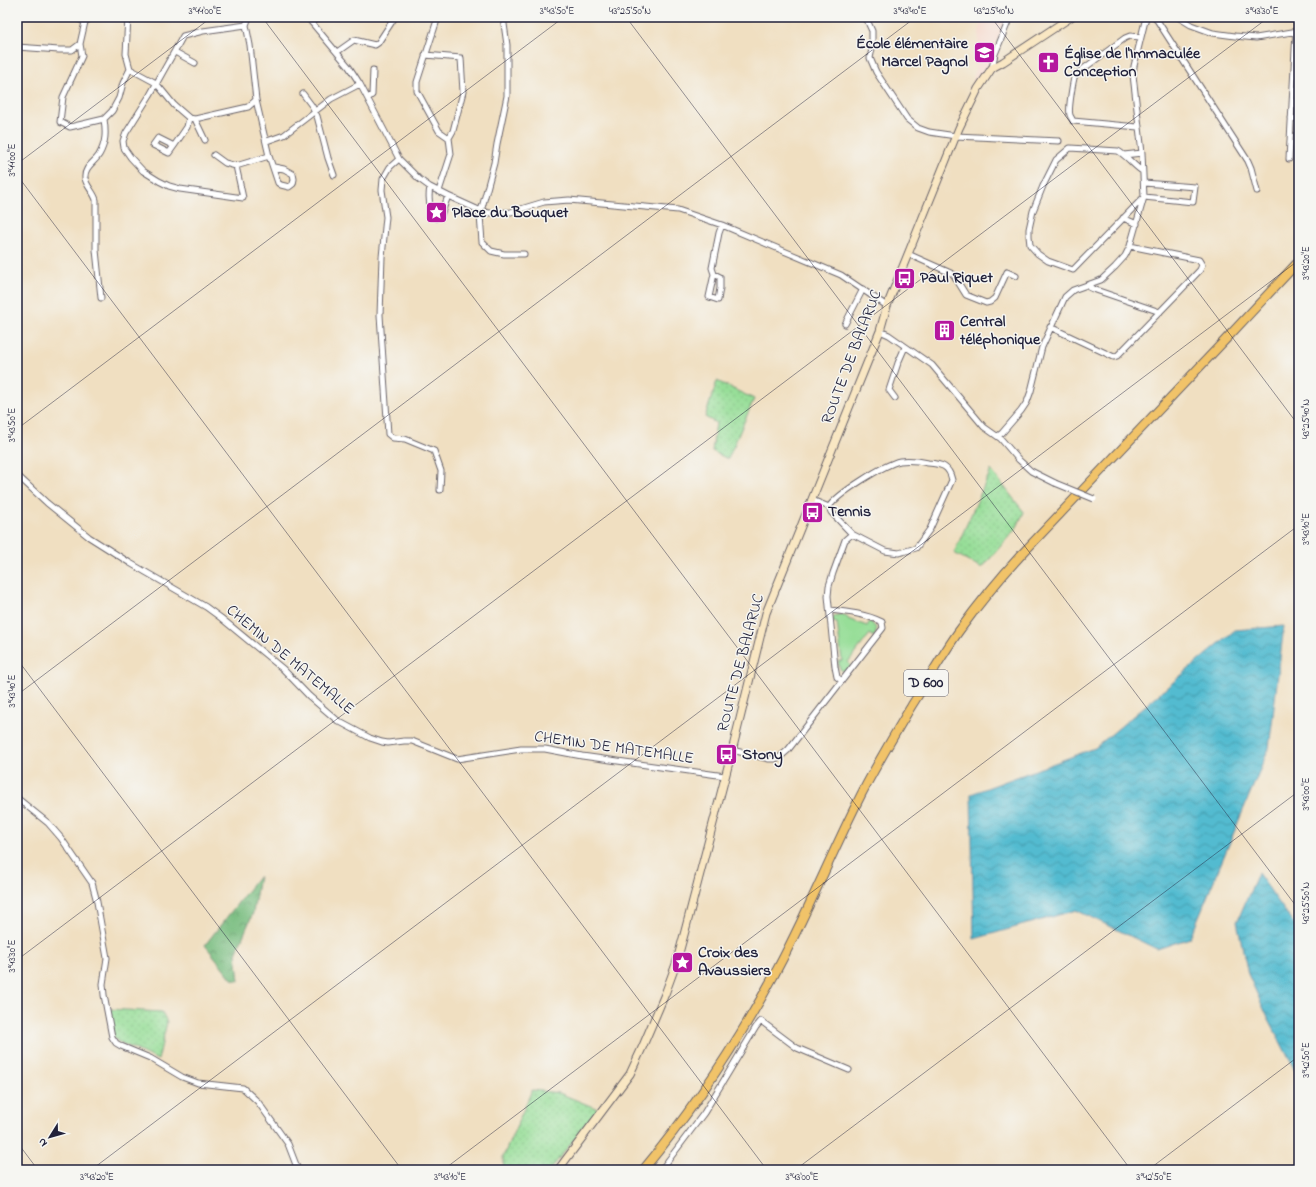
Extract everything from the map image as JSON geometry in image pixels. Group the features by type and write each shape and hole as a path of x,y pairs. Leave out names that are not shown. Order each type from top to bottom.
{"main road":[{"name":"D 600","path":"643,1170 704,1089 736,1041 766,989 802,920 858,801 943,654 1000,578 1299,261"}],"street":[{"path":"75,17 85,22"},
{"path":"92,17 85,22 80,44 82,56 63,98 60,122 70,127 104,119 112,112 130,69 126,54 128,17"},
{"path":"249,17 246,25 250,45 256,100 267,141 269,156 274,167 278,183 289,187 293,184 293,174 284,169 274,167"},
{"path":"337,52 354,40 375,45 378,43 395,17"},
{"path":"438,17 417,82 417,91 439,131 449,138"},
{"path":"503,17 507,45 507,96 494,164 481,211 480,232 482,242 491,251 504,254 524,254"},
{"path":"864,17 872,30 872,49 870,58 876,72 907,119 918,128 929,132 956,136 1059,141"},
{"path":"992,68 995,54 1010,17"},
{"name":"ROUTE DE BALARUC","path":"558,1170 630,1074 676,964 766,613 880,331 887,306 956,136 978,89 992,68 1071,17"},
{"path":"998,436 1021,411 1027,402 1042,347 1065,297 1074,290 1102,280 1125,256 1130,246 1144,197 1142,154 1138,127 1134,66 1146,17"},
{"path":"1155,17 1248,161 1252,168 1257,191"},
{"path":"1178,17 1192,25 1213,33 1236,36 1256,38 1298,31 1297,65 1291,118 1289,159"},
{"path":"310,18 360,84 399,159 411,172 430,187 448,196 481,211 489,213 511,212 544,202 569,200 678,210 722,225 841,276 887,306"},
{"path":"236,166 244,198 180,189 159,182 143,171 124,148 123,141 126,133 175,52 183,36 246,25"},
{"path":"1138,127 1073,121 1069,110 1075,75 1125,38 1130,36 1140,37"},
{"path":"17,48 72,50 80,44"},
{"path":"175,52 195,63"},
{"path":"425,55 461,58 463,92 453,131 449,138 450,154 439,191"},
{"path":"130,69 156,83 174,105 188,118 195,119 248,107 256,100"},
{"path":"368,98 372,96 374,70"},
{"path":"267,141 284,135 331,99 360,84"},
{"path":"303,94 315,111 334,175"},
{"path":"174,146 187,127 188,118"},
{"path":"1291,118 1299,119"},
{"path":"101,298 96,250 96,200 85,177 88,166 99,155 106,138 104,119"},
{"path":"195,119 205,140"},
{"path":"1142,171 1118,151 1070,148 1056,160 1033,211 1029,229 1030,245 1038,254 1048,261 1073,270 1144,197"},
{"path":"214,154 225,163 236,166 269,156"},
{"path":"1124,155 1142,154"},
{"path":"399,159 390,167 384,179 382,190 386,217 382,256 380,315 388,434 393,438 405,439 434,451 441,471 440,490"},
{"path":"1144,183 1195,188 1193,202 1144,197"},
{"path":"430,187 429,204 436,218 441,215 448,196"},
{"path":"1123,218 1137,224"},
{"path":"714,274 712,268 722,225"},
{"path":"1050,327 1114,357 1121,353 1200,270 1202,265 1199,260 1130,246"},
{"path":"908,254 954,274 966,295 986,304 995,298 1007,272 1016,276"},
{"path":"1087,286 1160,312"},
{"path":"845,324 863,289"},
{"path":"880,331 889,335 932,365 984,427 998,436 1031,471 1055,484 1094,499"},
{"path":"895,398 888,390 898,363 906,347"},
{"path":"812,500 829,507 831,512 852,534 885,551 899,553 916,548 930,529 952,480 950,472 945,466 933,463 919,461 900,462 884,467 864,479 833,501 829,507"},
{"name":"CHEMIN DE MATEMALLE","path":"17,475 47,503 89,537 130,563 206,607 221,618 283,669 309,696 338,721 370,738 388,743 412,741 457,759 521,749 545,749 582,756 725,776"},
{"path":"842,681 837,677 835,667 828,596 833,573 845,540 852,534"},
{"path":"732,750 775,759 780,757 788,750 883,628 882,622 859,614 830,610"},
{"path":"17,798 48,823 61,838 92,883 107,958 103,984 104,995 112,1037 116,1043 150,1058 186,1079 198,1083 243,1088 258,1102 288,1144 298,1170"},
{"path":"661,1170 704,1113 761,1021 797,1048 849,1070"}],"shaded area":[{"name":"École élémentaire Marcel Pagnol","path":"981,17 1007,17 989,61 990,65 986,67 973,84"}],"green space":[{"path":"717,381 754,399 728,459 712,451 716,423 705,417"},
{"path":"991,470 1024,512 1017,527 982,568 954,553"},
{"path":"841,614 847,616 848,619 867,626 870,621 876,628 874,637 870,634 848,662 851,666 846,671 840,669 838,661 842,661 837,622 832,621 834,616"},
{"path":"259,876 253,913 236,953 239,981 232,979 205,945"},
{"path":"108,1009 162,1012 167,1022 158,1060 117,1041 114,1037"},
{"path":"532,1090 559,1093 598,1109 550,1170 504,1170 503,1157"}],"water":[{"path":"1284,626 1269,748 1190,938 1157,949 1076,910 974,939 971,794 1095,748 1235,630"},
{"path":"1258,873 1299,931 1299,1078 1268,1018 1248,974 1237,922"}],"place":[{"name":"École élémentaire Marcel Pagnol","path":"984,53"},
{"name":"Église de l'Immaculée Conception","path":"1048,63"},
{"name":"Place du Bouquet","path":"436,213"},
{"name":"Paul Riquet","path":"905,278"},
{"name":"Central téléphonique","path":"944,331"},
{"name":"Tennis","path":"813,512"},
{"name":"Stony","path":"726,755"},
{"name":"Croix des Avaussiers","path":"683,962"}]}
